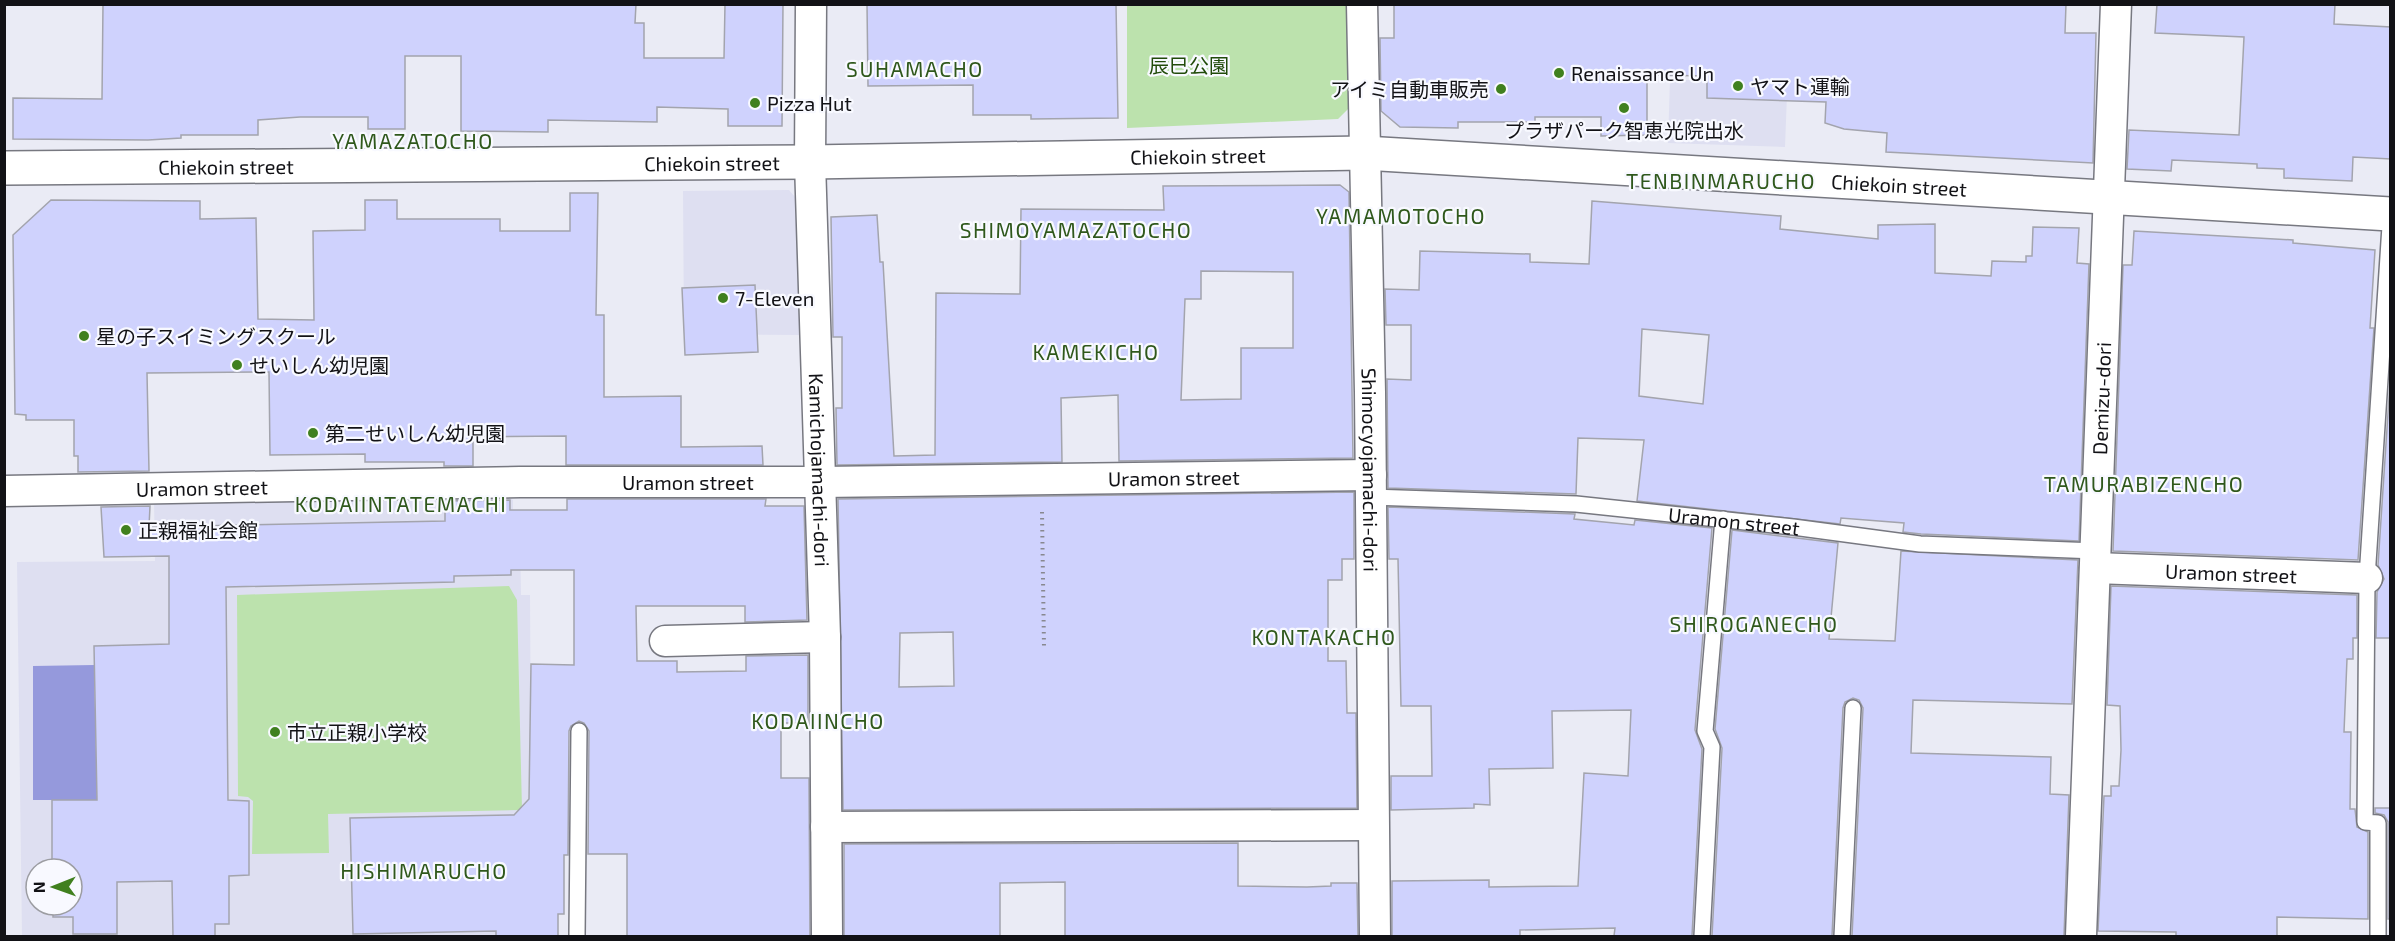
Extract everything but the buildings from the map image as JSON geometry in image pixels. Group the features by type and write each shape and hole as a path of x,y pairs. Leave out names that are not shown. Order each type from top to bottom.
{"street":[{"name":"Kamichojamachi-dori","path":"811,4 810,162 825,637 827,936"},
{"name":"Shimocyojamachi-dori","path":"1362,4 1371,486 1375,936"},
{"name":"Demizu-dori","path":"2081,936 2116,4"},
{"name":"Chiekoin street","path":"4,168 810,162 1364,153 2391,214"},
{"name":"Uramon street","path":"4,491 520,482 821,482 1042,478 1371,486"},
{"name":"Uramon street","path":"2096,560 2367,578"},
{"path":"665,641 825,637"},
{"path":"826,827 1373,825"}],"lane":[{"path":"2378,936 2378,823 2365,822 2367,578 2391,226"},
{"name":"Uramon street","path":"1371,486 1723,519 1920,544 2096,560"},
{"path":"1702,936 1712,747 1706,730 1723,519"},
{"path":"1842,936 1853,708"},
{"path":"577,936 579,731"}],"path":[{"path":"1042,478 1044,647"}],"shaded area":[{"path":"1705,14 1790,16 1785,147 1668,143 1670,80 1703,80"},
{"path":"789,190 802,205 802,335 684,334 683,191"},
{"name":"市立正親小学校","path":"506,495 513,500 513,536 520,537 521,595 530,595 532,936 22,936 17,562 155,561 154,499"}],"green space":[{"name":"辰巳公園","path":"1127,5 1348,5 1350,107 1338,119 1127,128"},
{"path":"509,586 517,600 522,810 328,814 329,853 252,854 253,801 248,797 238,796 237,595"}],"water":[{"path":"94,665 97,800 33,800 33,666"}],"place":[{"name":"Renaissance Un","path":"1559,73"},
{"name":"ヤマト運輸","path":"1738,86"},
{"name":"アイミ自動車販売","path":"1501,89"},
{"name":"Pizza Hut","path":"755,103"},
{"name":"プラザパーク智恵光院出水","path":"1624,108"},
{"name":"7-Eleven","path":"723,298"},
{"name":"星の子スイミングスクール","path":"84,336"},
{"name":"せいしん幼児園","path":"237,365"},
{"name":"第二せいしん幼児園","path":"313,433"},
{"name":"正親福祉会館","path":"126,530"},
{"name":"市立正親小学校","path":"275,732"}],"district":[{"name":"SUHAMACHO","path":"915,68"},
{"name":"YAMAZATOCHO","path":"413,140"},
{"name":"TENBINMARUCHO","path":"1721,180"},
{"name":"YAMAMOTOCHO","path":"1401,215"},
{"name":"SHIMOYAMAZATOCHO","path":"1076,229"},
{"name":"KAMEKICHO","path":"1096,351"},
{"name":"TAMURABIZENCHO","path":"2144,483"},
{"name":"KODAIINTATEMACHI","path":"401,503"},
{"name":"SHIROGANECHO","path":"1754,623"},
{"name":"KONTAKACHO","path":"1324,636"},
{"name":"KODAIINCHO","path":"818,720"},
{"name":"HISHIMARUCHO","path":"424,870"}]}
